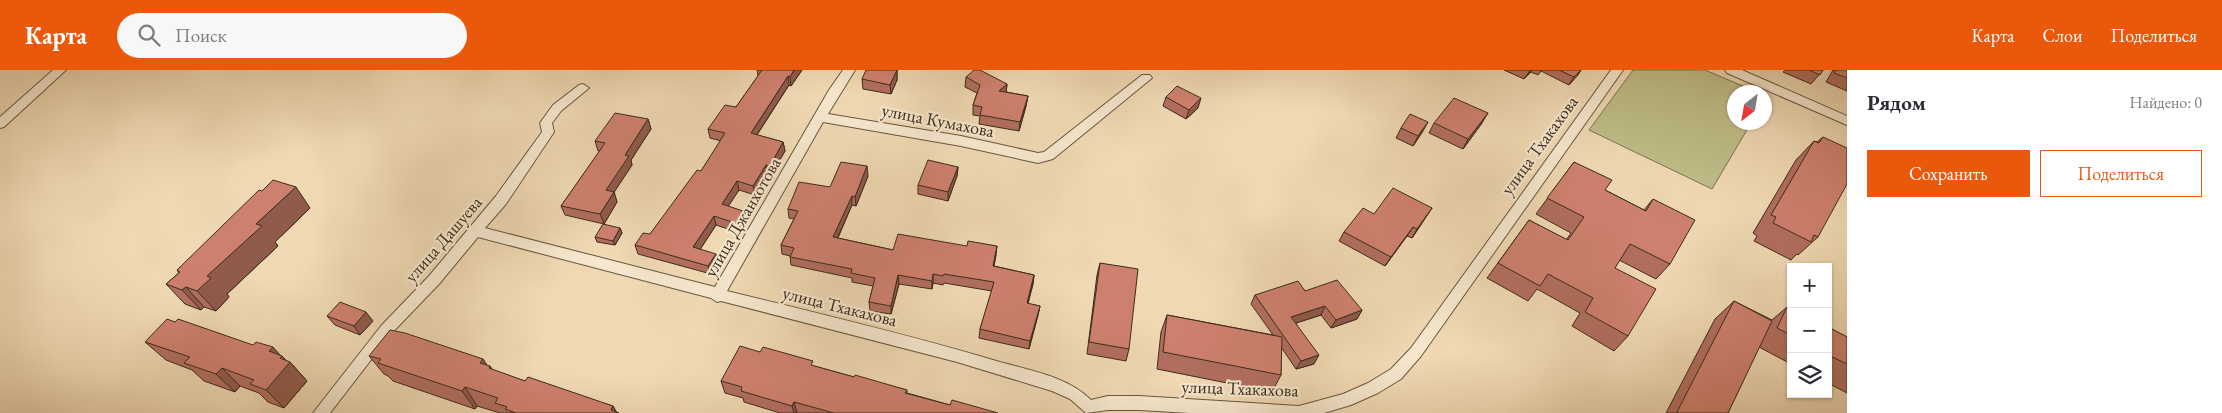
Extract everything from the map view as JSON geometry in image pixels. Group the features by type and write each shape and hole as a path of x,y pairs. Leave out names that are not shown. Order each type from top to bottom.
{"street":[{"path":"0,124 60,70"},
{"name":"улица Джанхотова","path":"475,231 717,296 821,118 835,90 849,70"},
{"name":"улица Тхакахова","path":"717,296 957,356 1055,385 1075,394 1086,410 1108,403 1140,403 1299,413 1346,400 1373,388 1396,374 1421,344 1617,70"},
{"path":"1731,70 1847,121"},
{"name":"улица Кумахова","path":"821,118 961,142 1038,158 1048,156 1146,78"},
{"name":"улица Дашуева","path":"321,413 386,330 434,280 502,200 548,132 546,123 557,108 583,88"}],"shaded area":[{"path":"1633,70 1705,70 1740,85 1727,85 1727,130 1747,130 1712,189 1589,130"}],"building":[{"path":"762,70 794,70 790,77 788,76 751,133 783,142 770,166 766,165 753,186 737,181 722,204 746,212 738,224 714,216 693,247 716,254 708,266 635,245 643,233 650,234 697,170 701,171 725,133 708,129 725,105 736,107"},
{"path":"866,70 897,70 890,85 862,79"},
{"path":"974,70 980,70 1007,84 999,91 1028,96 1020,122 980,115 982,107 973,105 980,85 966,77"},
{"path":"1559,70 1581,70 1574,77"},
{"path":"1809,70 1823,70 1820,75"},
{"path":"1836,70 1847,70 1847,78 1834,73"},
{"path":"1177,86 1201,98 1189,110 1166,97"},
{"path":"1454,98 1488,113 1468,139 1434,123"},
{"path":"615,113 648,119 625,155 629,156 606,190 614,192 600,214 561,206 605,143 595,141"},
{"path":"1410,114 1428,122 1418,136 1401,128"},
{"path":"1823,137 1847,148 1847,184 1818,237 1814,235 1811,242 1773,223 1776,217 1771,215 1814,141 1819,143"},
{"path":"928,160 958,167 948,192 918,185"},
{"path":"841,162 867,166 855,197 852,196 833,237 893,250 898,234 967,246 968,241 997,246 993,266 1034,275 1027,303 1040,306 1030,341 980,329 994,282 944,274 943,276 933,274 932,281 898,275 891,306 869,302 875,278 851,273 852,269 790,257 794,248 781,245 798,211 788,209 799,182 830,187"},
{"path":"1574,162 1612,180 1605,190 1646,211 1653,199 1695,220 1670,264 1630,244 1615,268 1656,289 1628,336 1585,312 1593,298 1548,274 1540,286 1498,263 1529,220 1568,240 1584,217 1547,198"},
{"path":"273,180 296,187 256,224 262,226 207,276 211,278 197,291 186,287 182,290 166,284 180,272 177,270 259,190 262,191"},
{"path":"1393,188 1432,208 1417,229 1413,227 1391,257 1344,232 1363,208 1374,214"},
{"path":"603,224 620,228 613,241 595,237"},
{"path":"1100,263 1138,269 1129,349 1089,342"},
{"path":"1337,280 1362,310 1336,320 1325,306 1291,317 1319,355 1301,361 1255,295 1298,281 1305,291"},
{"path":"1734,301 1772,321 1728,413 1678,413 1677,412"},
{"path":"340,302 366,312 354,326 327,316"},
{"path":"1787,307 1787,333 1777,328"},
{"path":"1167,315 1282,337 1281,375 1163,352"},
{"path":"167,319 175,322 178,319 253,345 256,342 273,347 269,351 282,356 280,358 290,362 266,390 250,384 254,380 222,368 216,374 184,363 190,357 145,342"},
{"path":"1832,329 1847,337 1847,364 1832,357"},
{"path":"390,330 405,333 483,359 480,363 490,366 489,368 525,381 528,377 613,406 611,410 619,413 516,413 505,409 507,407 495,403 498,398 465,387 462,391 378,363 381,359 369,356"},
{"path":"740,346 760,352 763,347 813,361 811,365 907,390 905,393 950,405 952,400 998,413 834,413 794,402 792,406 741,391 742,387 721,381"}]}
